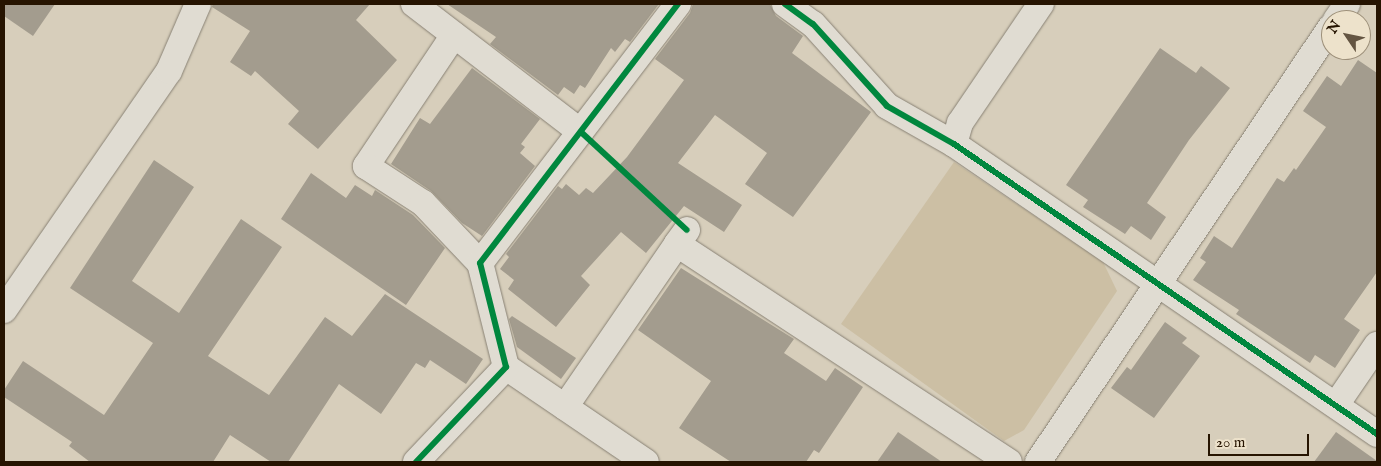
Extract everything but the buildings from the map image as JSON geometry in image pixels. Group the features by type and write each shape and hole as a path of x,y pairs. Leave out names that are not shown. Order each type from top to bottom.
{"street":[{"path":"4,310 169,71 198,4"},
{"path":"414,4 581,132"},
{"path":"480,263 678,4"},
{"path":"785,4 813,24 888,106 954,144 1377,434"},
{"path":"954,144 960,123 1041,4"},
{"path":"454,35 366,166 423,203 480,263 506,367 646,462"},
{"path":"1038,462 1321,42"},
{"path":"565,407 682,237 1008,462"},
{"path":"1336,405 1377,344"},
{"path":"416,462 506,367"}],"shaded area":[{"path":"954,162 1103,262 1117,291 1024,430 1004,441 841,324"}],"cycle path":[{"path":"416,462 506,367 480,263 678,4"},
{"path":"785,4 813,24 887,106 954,144 1377,434"},
{"path":"581,132 687,230"}]}
